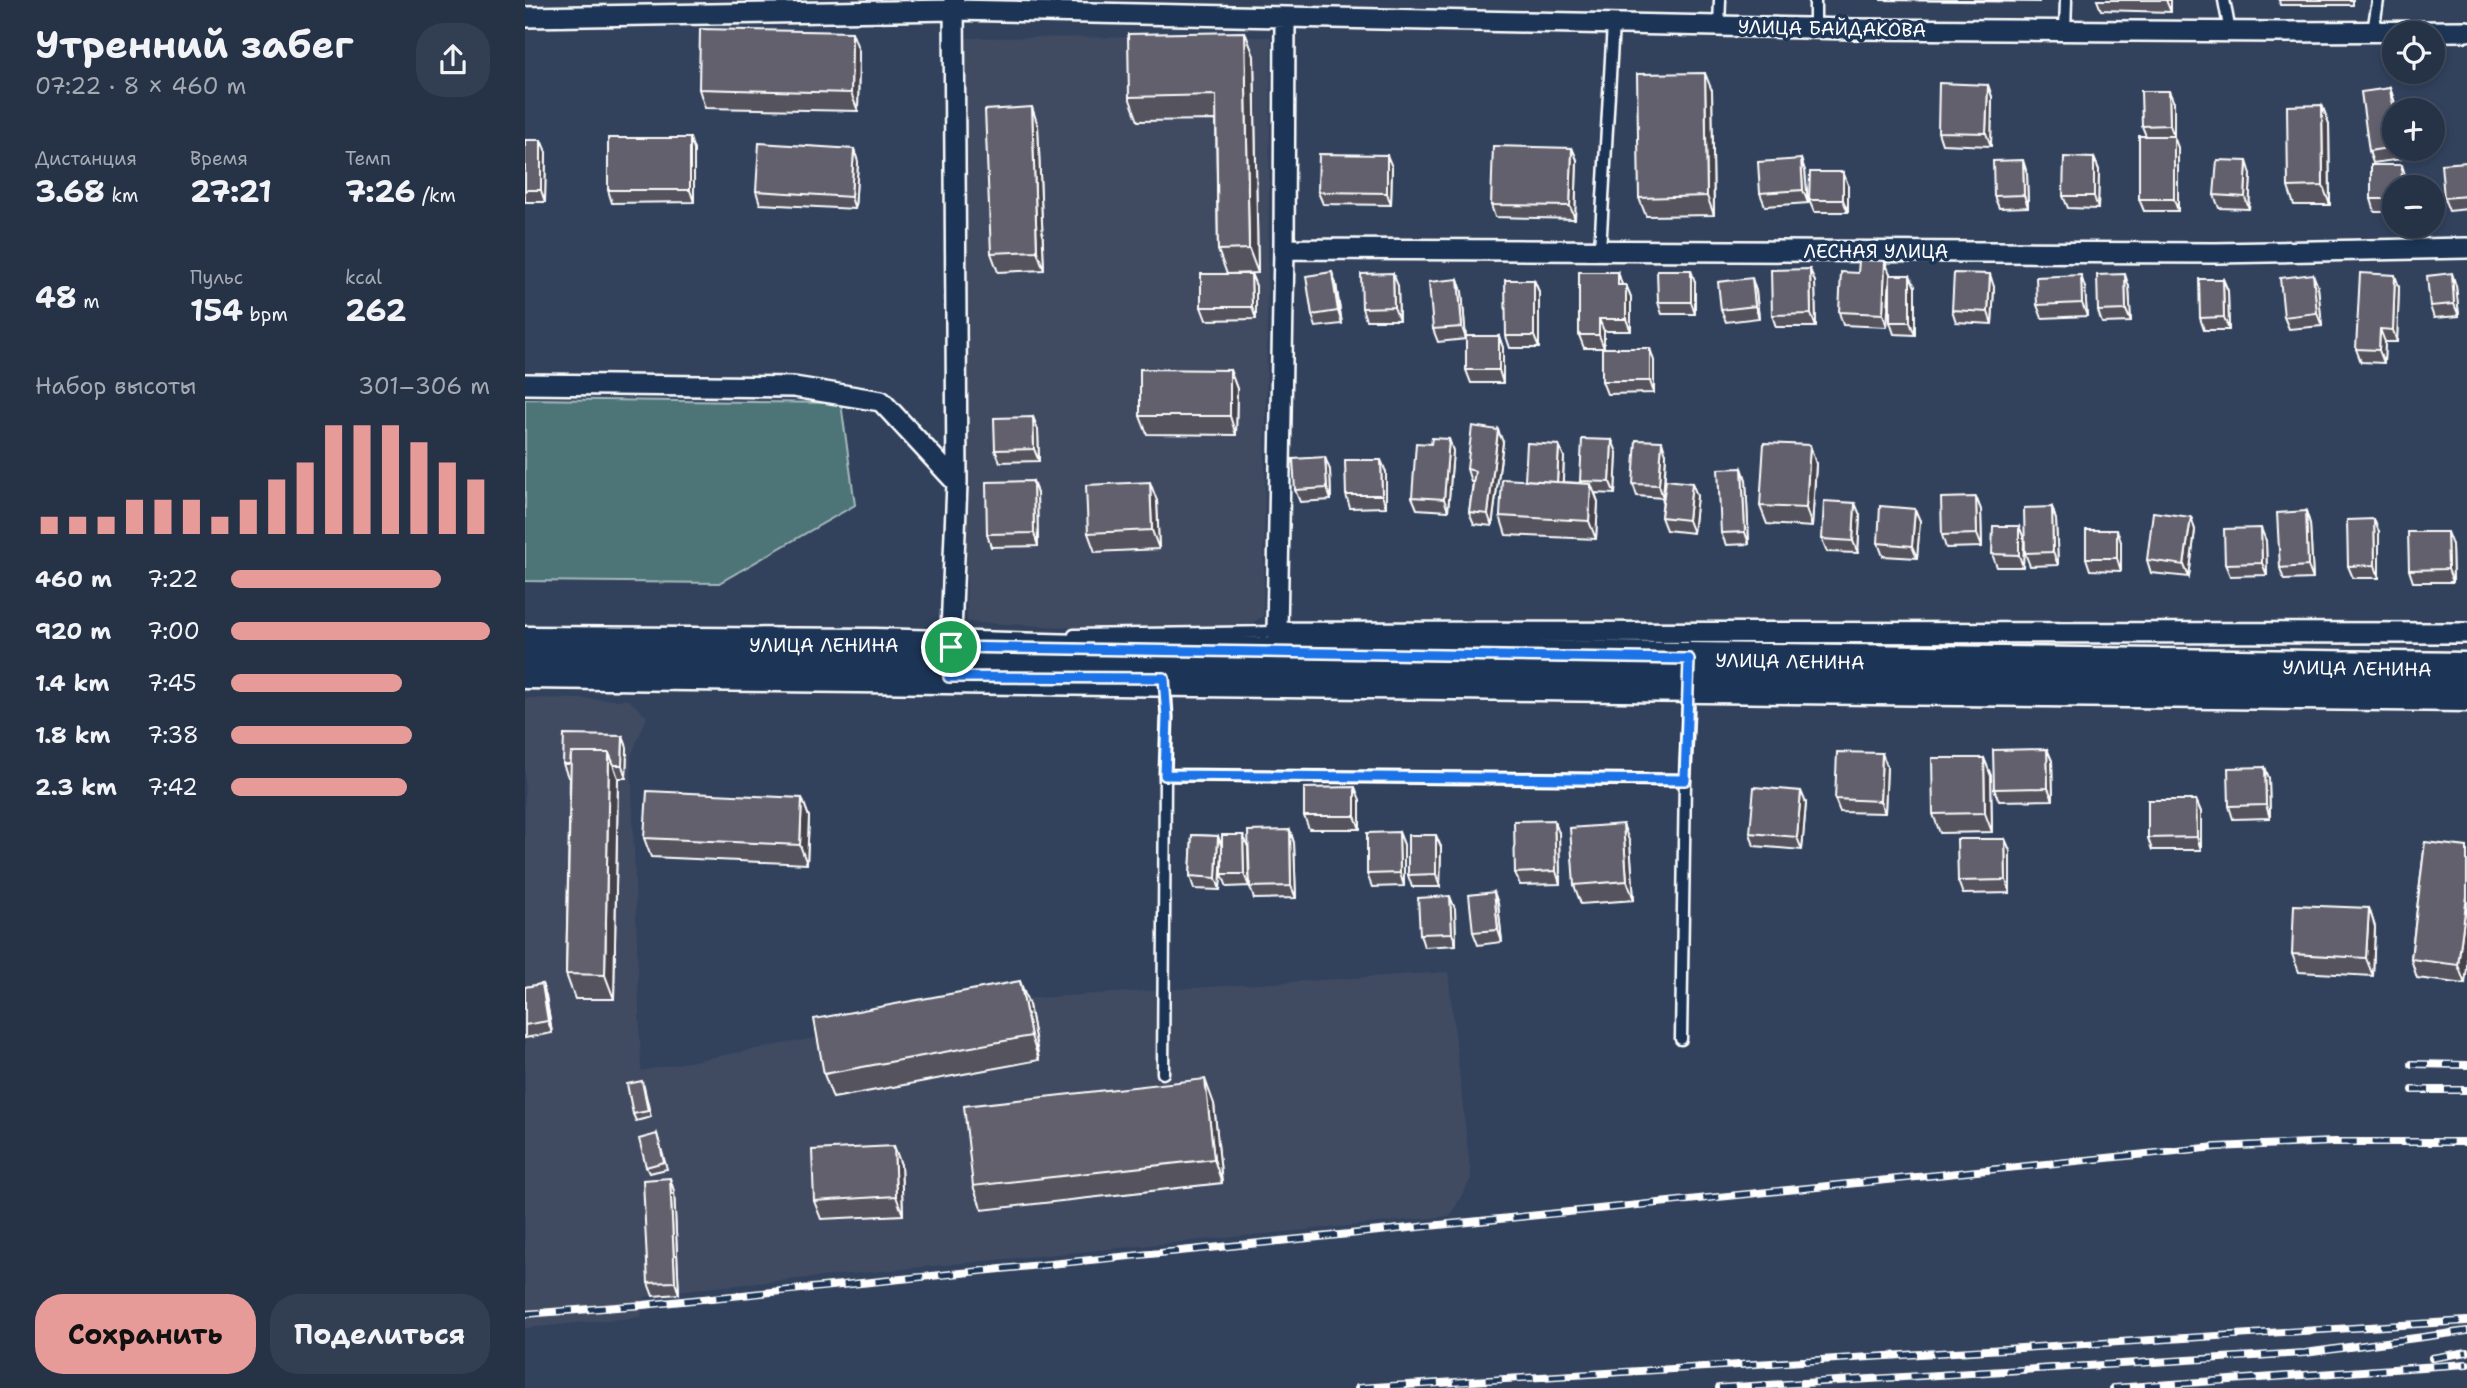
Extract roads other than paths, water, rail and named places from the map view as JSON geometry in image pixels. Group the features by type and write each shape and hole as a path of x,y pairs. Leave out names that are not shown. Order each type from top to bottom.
{"main road":[{"name":"УЛИЦА ЛЕНИНА","path":"525,643 950,662 1689,672 2467,695"},
{"name":"УЛИЦА ЛЕНИНА","path":"525,672 950,662"},
{"name":"УЛИЦА ЛЕНИНА","path":"1689,672 2467,669"}],"street":[{"name":"УЛИЦА БАЙДАКОВА","path":"525,17 954,5 1285,17 1815,28 2467,31"},
{"path":"950,662 957,483 954,5"},
{"path":"1277,632 1285,17"},
{"name":"ЛЕСНАЯ УЛИЦА","path":"1284,249 2216,253 2467,248"},
{"path":"525,384 794,387 881,401 957,483"},
{"name":"УЛИЦА ЛЕНИНА","path":"1277,632 2467,633"}],"lane":[{"path":"1719,26 1720,0"},
{"path":"1815,0 1815,28"},
{"path":"2065,31 2066,0"},
{"path":"2224,0 2230,32"},
{"path":"2373,32 2378,0"},
{"path":"1600,250 1613,24"},
{"path":"1067,636 1277,632"},
{"path":"1163,1073 1167,717 1165,665"},
{"path":"1681,1039 1689,672"},
{"path":"1165,775 1685,780"}],"railway":[{"path":"2412,1064 2467,1065"},
{"path":"2413,1090 2467,1090"},
{"path":"525,1314 643,1305 2216,1147 2334,1142 2467,1142"},
{"path":"1358,1388 2467,1321"},
{"path":"1719,1388 2305,1353 2467,1331"},
{"path":"2432,1358 2467,1352"},
{"path":"2113,1388 2467,1364"}]}
